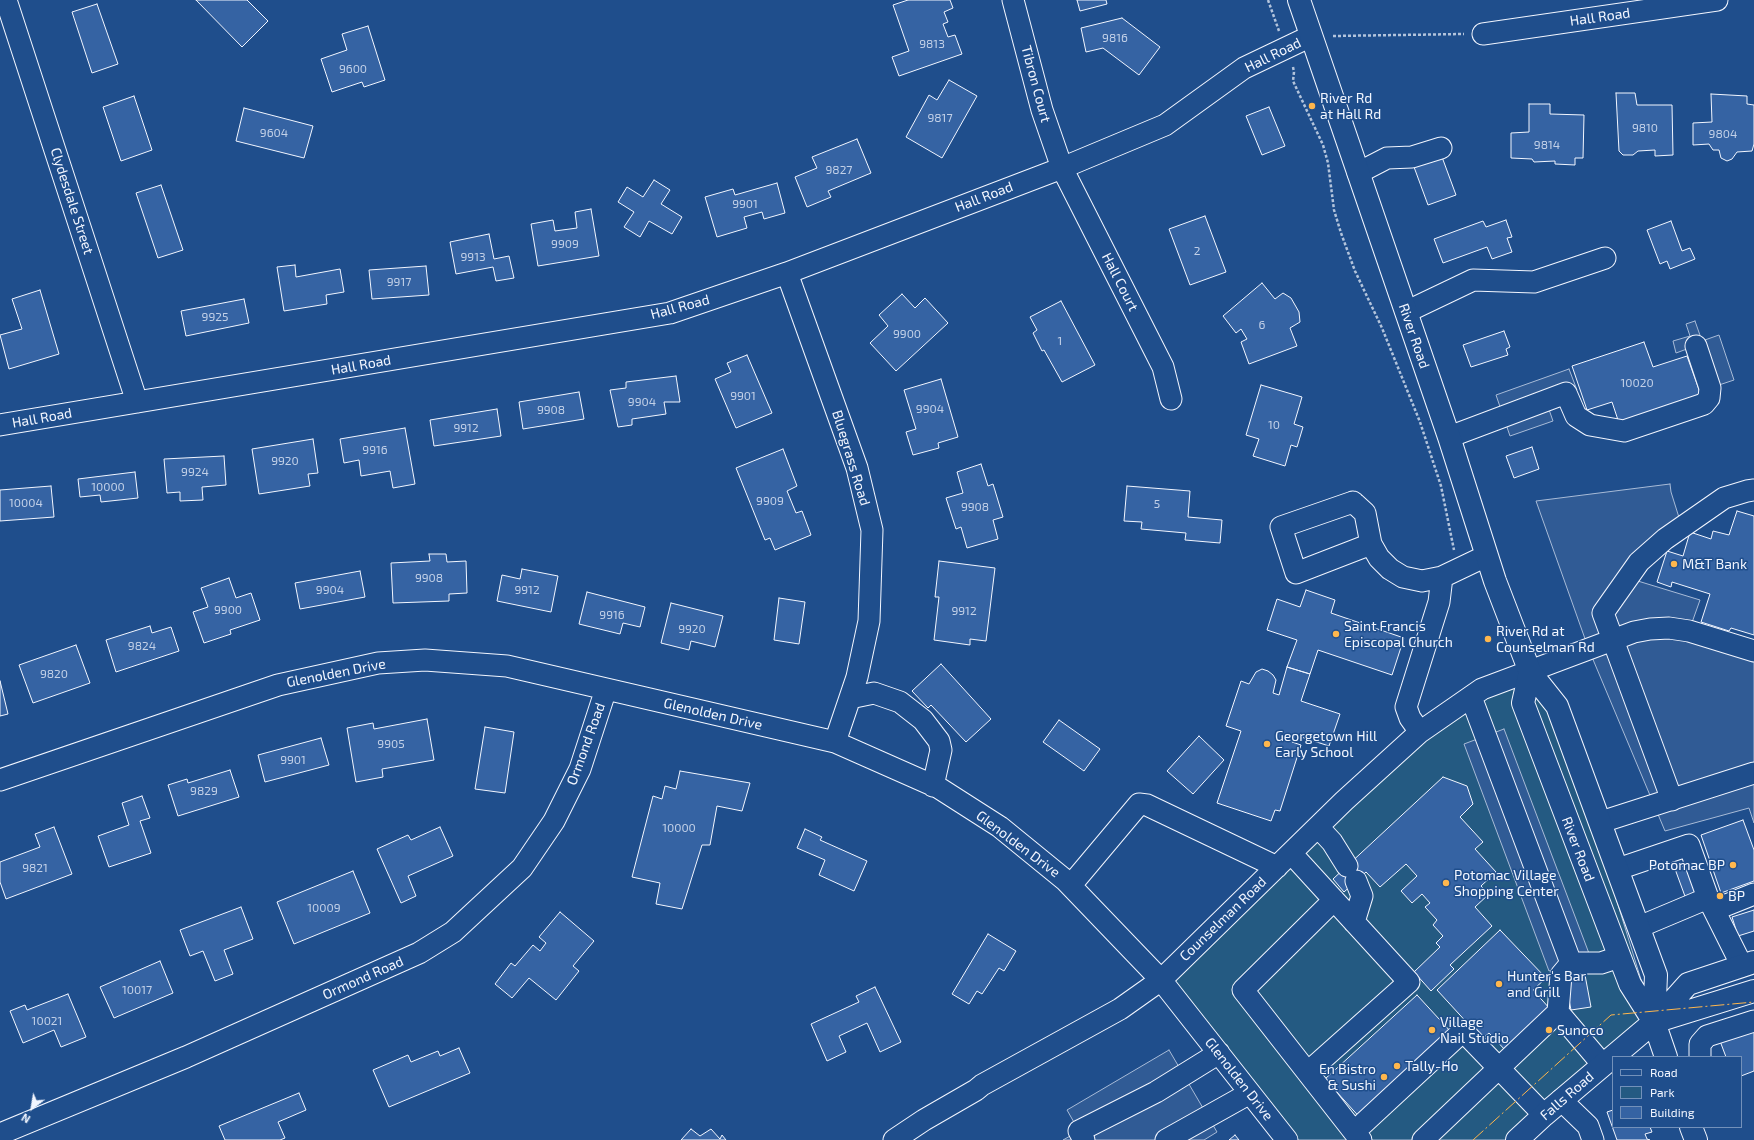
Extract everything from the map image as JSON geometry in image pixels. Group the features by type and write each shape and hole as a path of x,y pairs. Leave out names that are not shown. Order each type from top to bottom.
{"main road":[{"name":"River Road","path":"1299,0 1449,437 1486,556 1530,672 1557,706 1601,822 1656,975 1654,1022"},
{"name":"River Road","path":"1530,672 1523,703 1630,984 1654,1022 1666,1056"},
{"name":"Falls Road","path":"1614,1056 1654,1022 1688,984 1748,964"},
{"name":"Falls Road","path":"1654,1022 1754,991"},
{"name":"Falls Road","path":"1517,1140 1561,1100 1612,1057"},
{"path":"1691,1128 1696,1140"}],"street":[{"name":"Clydesdale Street","path":"6,0 137,402"},
{"name":"Tibron Court","path":"1013,0 1042,110 1062,168"},
{"name":"Hall Road","path":"1482,34 1717,0"},
{"name":"Hall Road","path":"0,425 670,313 787,273 1062,168 1165,125 1244,68 1311,36"},
{"path":"1358,173 1387,158 1412,157 1441,148"},
{"name":"Hall Court","path":"1062,168 1163,367 1172,399"},
{"path":"1406,312 1472,280 1534,282 1605,258"},
{"name":"Bluegrass Road","path":"787,273 858,468 872,530 869,621 857,677 835,742"},
{"path":"1449,437 1566,393 1576,416 1590,425 1624,431 1704,404 1709,398 1710,388 1696,346"},
{"path":"1672,800 1603,613 1639,562 1665,539 1724,498 1754,490"},
{"path":"1371,544 1379,558 1390,569 1403,577 1422,581 1451,572 1486,556"},
{"path":"1420,732 1410,718 1406,707 1439,602 1451,572"},
{"name":"Counselman Road","path":"894,1140 982,1085 1120,1009 1161,980 1318,827 1420,732 1482,689 1634,632 1650,629 1669,628 1695,633 1754,651"},
{"name":"Glenolden Drive","path":"0,780 278,685 378,663 424,660 508,666 835,742 933,786 1000,827 1071,885 1161,980 1287,1140"},
{"name":"Ormond Road","path":"0,1134 223,1041 419,953 453,932 522,868 554,822 580,769 606,689"},
{"path":"850,698 874,694 900,702 924,720 939,741 940,750 933,786"},
{"path":"1471,696 1571,963"},
{"path":"1601,822 1754,773"},
{"path":"1071,885 1139,804 1147,805 1284,860 1334,900 1409,982 1308,1072"},
{"path":"1318,827 1332,842 1362,896 1354,922"},
{"path":"1618,869 1689,845 1711,904 1748,964"},
{"path":"1639,927 1711,904 1754,894"},
{"path":"1334,900 1243,990 1358,1136 1463,1031 1544,1115"},
{"path":"1571,963 1601,964 1619,956"},
{"path":"1423,1140 1558,1012 1561,975 1571,963"},
{"path":"1558,1012 1603,1065"},
{"path":"1700,1056 1700,1044 1708,1036 1754,1021"},
{"path":"1084,1140 1079,1131 1156,1092 1219,1054"},
{"path":"1166,1140 1250,1093"},
{"path":"1561,1100 1588,1126 1593,1140"}],"path":[{"path":"1268,0 1294,72 1294,81 1323,145 1328,163 1334,210 1341,233 1355,271 1382,328 1420,422 1441,486 1456,560 1451,572"},
{"path":"1311,36 1482,34"}],"green space":[{"path":"1530,672 1557,706 1654,1022 1615,1056 1612,1056 1612,1058 1517,1140 1287,1140 1161,980 1420,732"}],"shaded area":[{"path":"1695,321 1702,341 1719,335 1734,380 1710,388 1695,346 1676,353 1673,341 1690,336 1686,324"},
{"path":"1569,369 1577,390 1546,401 1553,421 1510,436 1496,395"},
{"path":"1670,484 1682,527 1628,578 1700,600 1689,631 1754,651 1754,823 1749,808 1665,831 1589,650 1536,501"},
{"path":"1504,729 1590,956 1549,971 1464,744"},
{"path":"1169,1050 1217,1132 1204,1140 1063,1140 1079,1131 1067,1110"}],"building":[{"path":"196,0 247,0 268,21 242,47"},
{"path":"908,0 950,0 953,8 944,12 948,22 943,24 948,37 955,35 962,54 899,76 892,57 909,51 893,5"},
{"path":"1077,0 1106,0 1107,4 1080,11"},
{"path":"97,4 118,64 92,73 72,12"},
{"path":"1122,18 1160,47 1139,75 1103,48 1086,52 1081,28"},
{"path":"368,26 385,80 364,87 362,82 332,92 321,59 347,50 342,34"},
{"path":"949,80 977,96 942,158 906,137 929,95 937,100"},
{"path":"1616,93 1635,93 1637,105 1672,105 1673,155 1655,156 1655,150 1638,151 1633,155 1623,155 1619,151"},
{"path":"1711,94 1747,96 1747,104 1754,105 1754,144 1752,151 1737,152 1732,159 1727,161 1721,158 1719,150 1713,150 1709,144 1693,145 1693,123 1712,122"},
{"path":"134,96 152,150 121,161 103,107"},
{"path":"1529,104 1550,104 1550,114 1584,115 1583,158 1575,158 1575,165 1555,164 1555,161 1534,162 1532,159 1511,158 1511,133 1529,132"},
{"path":"1269,107 1285,146 1262,155 1246,116"},
{"path":"244,108 313,126 304,158 236,141"},
{"path":"857,139 871,173 828,191 831,197 807,207 795,177 817,168 812,157"},
{"path":"1442,157 1456,195 1428,205 1414,167"},
{"path":"654,180 670,190 661,204 682,217 672,234 649,221 640,237 624,227 634,212 618,202 627,187 643,197"},
{"path":"777,183 785,213 764,219 762,212 744,217 747,228 717,237 705,197 733,189 735,195"},
{"path":"161,185 183,250 158,258 136,193"},
{"path":"591,209 599,256 538,266 531,224 553,220 555,231 577,228 575,212"},
{"path":"1205,216 1226,272 1190,285 1169,229"},
{"path":"1506,220 1512,237 1507,238 1512,252 1492,259 1487,247 1443,263 1434,239 1483,221 1486,227"},
{"path":"1671,221 1682,251 1690,248 1695,259 1670,269 1667,261 1660,264 1647,230"},
{"path":"489,234 494,259 509,256 514,278 496,281 493,267 456,274 450,242"},
{"path":"295,265 296,277 340,269 344,292 326,295 327,304 284,311 277,267"},
{"path":"426,266 429,295 372,299 369,270"},
{"path":"1262,283 1275,299 1283,293 1291,298 1299,312 1300,322 1290,328 1297,346 1249,364 1241,342 1247,339 1241,329 1236,333 1223,316"},
{"path":"40,290 59,354 9,369 0,335 22,329 12,299"},
{"path":"902,294 915,308 925,298 948,323 896,371 870,343 888,326 879,315"},
{"path":"244,299 249,323 186,336 181,311"},
{"path":"1061,301 1095,365 1062,382 1044,350 1042,351 1033,333 1037,330 1030,317"},
{"path":"1504,331 1510,347 1506,349 1508,355 1471,367 1463,345"},
{"path":"1644,342 1653,367 1687,356 1702,398 1620,426 1612,402 1587,410 1572,366"},
{"path":"747,355 772,413 736,428 715,379 731,372 727,363"},
{"path":"676,376 680,402 664,402 666,414 632,419 632,425 618,427 610,390 626,388 626,382"},
{"path":"941,379 958,437 938,443 939,448 913,455 906,432 916,429 904,390"},
{"path":"1261,385 1302,397 1294,424 1303,427 1297,447 1291,445 1285,466 1253,456 1259,439 1246,435"},
{"path":"579,392 584,419 523,429 519,402"},
{"path":"497,409 501,436 434,446 430,420"},
{"path":"405,428 415,484 393,488 390,471 361,476 359,460 344,463 340,439"},
{"path":"313,439 318,473 308,474 310,486 259,494 252,449"},
{"path":"1532,447 1539,469 1514,478 1506,456"},
{"path":"783,449 797,486 787,491 796,513 802,511 811,535 775,550 770,538 765,540 736,468"},
{"path":"224,456 226,485 202,487 203,500 180,501 180,492 167,493 164,459"},
{"path":"981,464 988,486 993,484 1003,517 993,520 998,539 967,548 961,527 956,529 946,498 963,493 957,472"},
{"path":"135,472 138,498 101,502 100,495 80,497 78,479"},
{"path":"51,486 54,517 0,521 0,490"},
{"path":"1127,486 1190,491 1188,517 1222,520 1220,543 1185,540 1186,533 1141,529 1142,522 1124,521"},
{"path":"1737,511 1754,516 1754,635 1731,628 1729,631 1701,622 1710,594 1672,582 1671,587 1657,582 1667,551 1683,556 1690,532 1711,539 1713,531 1729,535"},
{"path":"429,554 446,554 447,562 466,561 467,593 449,594 449,601 393,603 391,563 430,561"},
{"path":"939,561 995,568 986,641 970,639 970,645 934,640 939,597 935,597"},
{"path":"522,569 558,576 551,612 497,601 502,575 520,579"},
{"path":"360,571 365,597 300,609 295,583"},
{"path":"229,578 236,598 251,593 260,620 230,630 231,634 204,643 193,612 208,607 201,588"},
{"name":"Saint Francis Episcopal Church","path":"1306,590 1335,600 1331,613 1404,638 1392,675 1318,650 1310,674 1287,667 1297,640 1267,630 1277,599 1300,607"},
{"path":"587,592 645,607 640,627 623,623 620,634 579,624"},
{"path":"779,598 805,602 799,644 774,640"},
{"path":"671,603 723,616 715,647 691,641 689,650 661,643"},
{"path":"150,626 152,633 171,627 179,651 116,672 106,640"},
{"path":"76,645 90,683 33,703 19,665"},
{"path":"941,664 991,719 966,742 931,705 928,708 912,691"},
{"name":"Georgetown Hill Early School","path":"1287,667 1310,674 1301,701 1340,714 1329,746 1295,735 1292,742 1301,745 1280,811 1275,810 1271,821 1217,803 1241,731 1226,726 1241,681 1249,684 1256,672 1262,669 1268,671 1276,680 1273,693 1279,695"},
{"path":"0,681 8,714 0,716"},
{"path":"427,719 434,760 382,769 383,777 356,782 347,728 373,723 374,729"},
{"path":"1059,720 1100,749 1084,771 1043,742"},
{"path":"485,727 514,732 505,793 475,789"},
{"path":"1199,736 1224,760 1193,794 1167,771"},
{"path":"321,738 329,765 265,782 258,755"},
{"path":"230,770 239,797 178,816 168,785 187,779 188,783"},
{"path":"680,771 750,783 742,811 717,806 710,845 702,845 682,909 656,904 660,883 632,877 653,796 662,799 665,786 676,789"},
{"name":"Potomac Village Shopping Center","path":"1443,777 1467,786 1473,804 1460,817 1483,842 1475,849 1496,872 1481,886 1489,894 1475,907 1492,926 1450,965 1454,969 1431,991 1414,972 1440,947 1436,943 1443,936 1433,925 1437,920 1425,907 1430,903 1422,894 1412,903 1401,891 1417,876 1406,864 1380,887 1366,872 1344,892 1333,879"},
{"path":"142,796 150,818 140,821 151,853 109,867 98,836 129,825 122,803"},
{"name":"Potomac BP","path":"1743,820 1754,850 1754,881 1721,893 1701,835"},
{"path":"54,827 72,874 6,899 0,882 0,862 40,847 35,834"},
{"path":"440,827 453,856 408,876 416,896 401,903 377,849 408,835 411,840"},
{"path":"805,829 822,837 820,840 867,861 854,891 819,875 825,860 797,848"},
{"path":"1692,863 1703,893 1686,899 1675,869"},
{"path":"353,871 370,913 294,944 277,902"},
{"path":"241,907 253,939 224,950 233,974 215,981 203,951 190,956 180,930"},
{"path":"1754,910 1754,931 1738,936 1732,917"},
{"path":"560,912 594,941 573,966 579,971 556,1000 529,978 512,998 495,984 511,963 515,966 533,945 540,951 546,943 539,937"},
{"name":"Potomac Village Shopping Center","path":"1500,930 1546,978 1533,990 1551,1010 1507,1052 1489,1033 1482,1039 1437,990"},
{"path":"988,934 1016,951 1004,971 999,968 982,994 977,991 969,1004 952,994"},
{"path":"160,961 173,993 114,1018 100,987"},
{"path":"1585,975 1591,1007 1571,1010 1565,979"},
{"path":"875,987 901,1042 880,1052 867,1023 839,1036 846,1052 827,1061 811,1024 859,1002 856,996"},
{"path":"68,994 86,1037 61,1047 54,1030 23,1043 10,1011 25,1005 27,1010"},
{"path":"1417,995 1451,1032 1363,1121 1325,1079"},
{"path":"1754,1029 1754,1071 1742,1076 1742,1056 1726,1056 1720,1041"},
{"path":"459,1048 470,1073 389,1107 373,1070 408,1055 411,1062 438,1051 440,1056"},
{"path":"299,1093 306,1110 278,1122 285,1138 280,1140 225,1140 219,1126"},
{"path":"1612,1110 1612,1126 1607,1112"},
{"path":"1613,1128 1650,1128 1652,1132 1645,1134 1647,1139 1650,1140 1617,1140"},
{"path":"691,1129 700,1136 711,1129 720,1139 722,1135 726,1140 681,1140"},
{"path":"1235,1135 1239,1140 1229,1140"}],"power":[{"path":"1473,1140 1611,1015 1754,1002"}],"place":[{"name":"River Rd at Hall Rd","path":"1312,106"},
{"name":"M&T Bank","path":"1674,564"},
{"name":"Saint Francis Episcopal Church","path":"1336,634"},
{"name":"River Rd at Counselman Rd","path":"1488,639"},
{"name":"Georgetown Hill Early School","path":"1267,744"},
{"name":"Potomac BP","path":"1733,865"},
{"name":"Potomac Village Shopping Center","path":"1446,883"},
{"name":"BP","path":"1720,896"},
{"name":"Hunter's Bar and Grill","path":"1499,984"},
{"name":"Village Nail Studio","path":"1432,1030"},
{"name":"Sunoco","path":"1549,1030"},
{"name":"Tally-Ho","path":"1397,1066"},
{"name":"En Bistro & Sushi","path":"1384,1077"}]}
